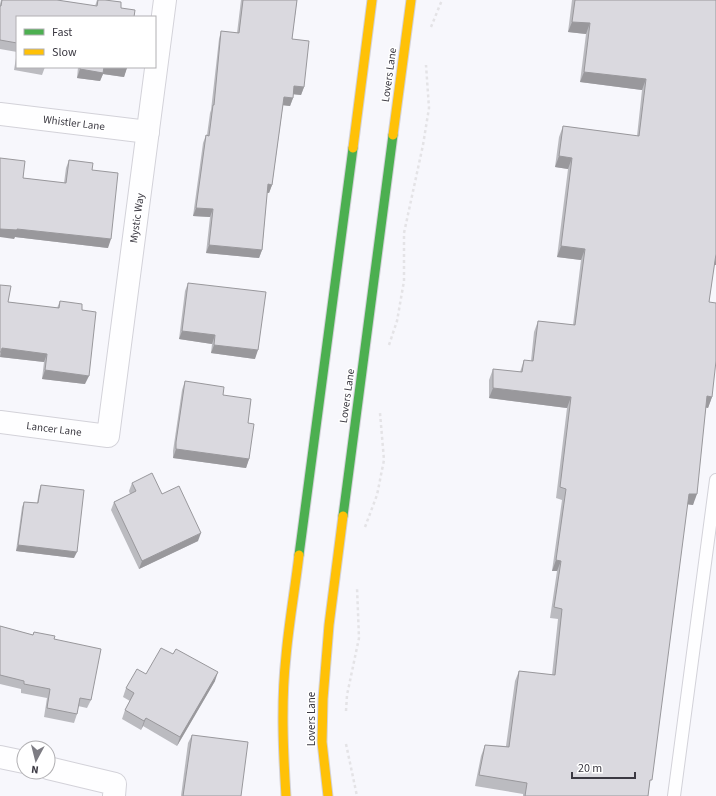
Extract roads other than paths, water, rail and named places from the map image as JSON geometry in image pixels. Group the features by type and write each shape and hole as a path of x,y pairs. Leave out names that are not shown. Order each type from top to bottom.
{"street":[{"name":"Mystic Way","path":"108,436 165,0"},
{"path":"286,796 283,736 283,687 286,655 372,0"},
{"name":"Lovers Lane","path":"328,796 322,742 323,699 329,625 411,0"},
{"name":"Whistler Lane","path":"0,114 148,132"},
{"name":"Lancer Lane","path":"0,422 108,436"},
{"path":"0,756 16,760"},
{"path":"56,771 115,790"}],"lane":[{"path":"674,796 711,561 716,480"}]}
